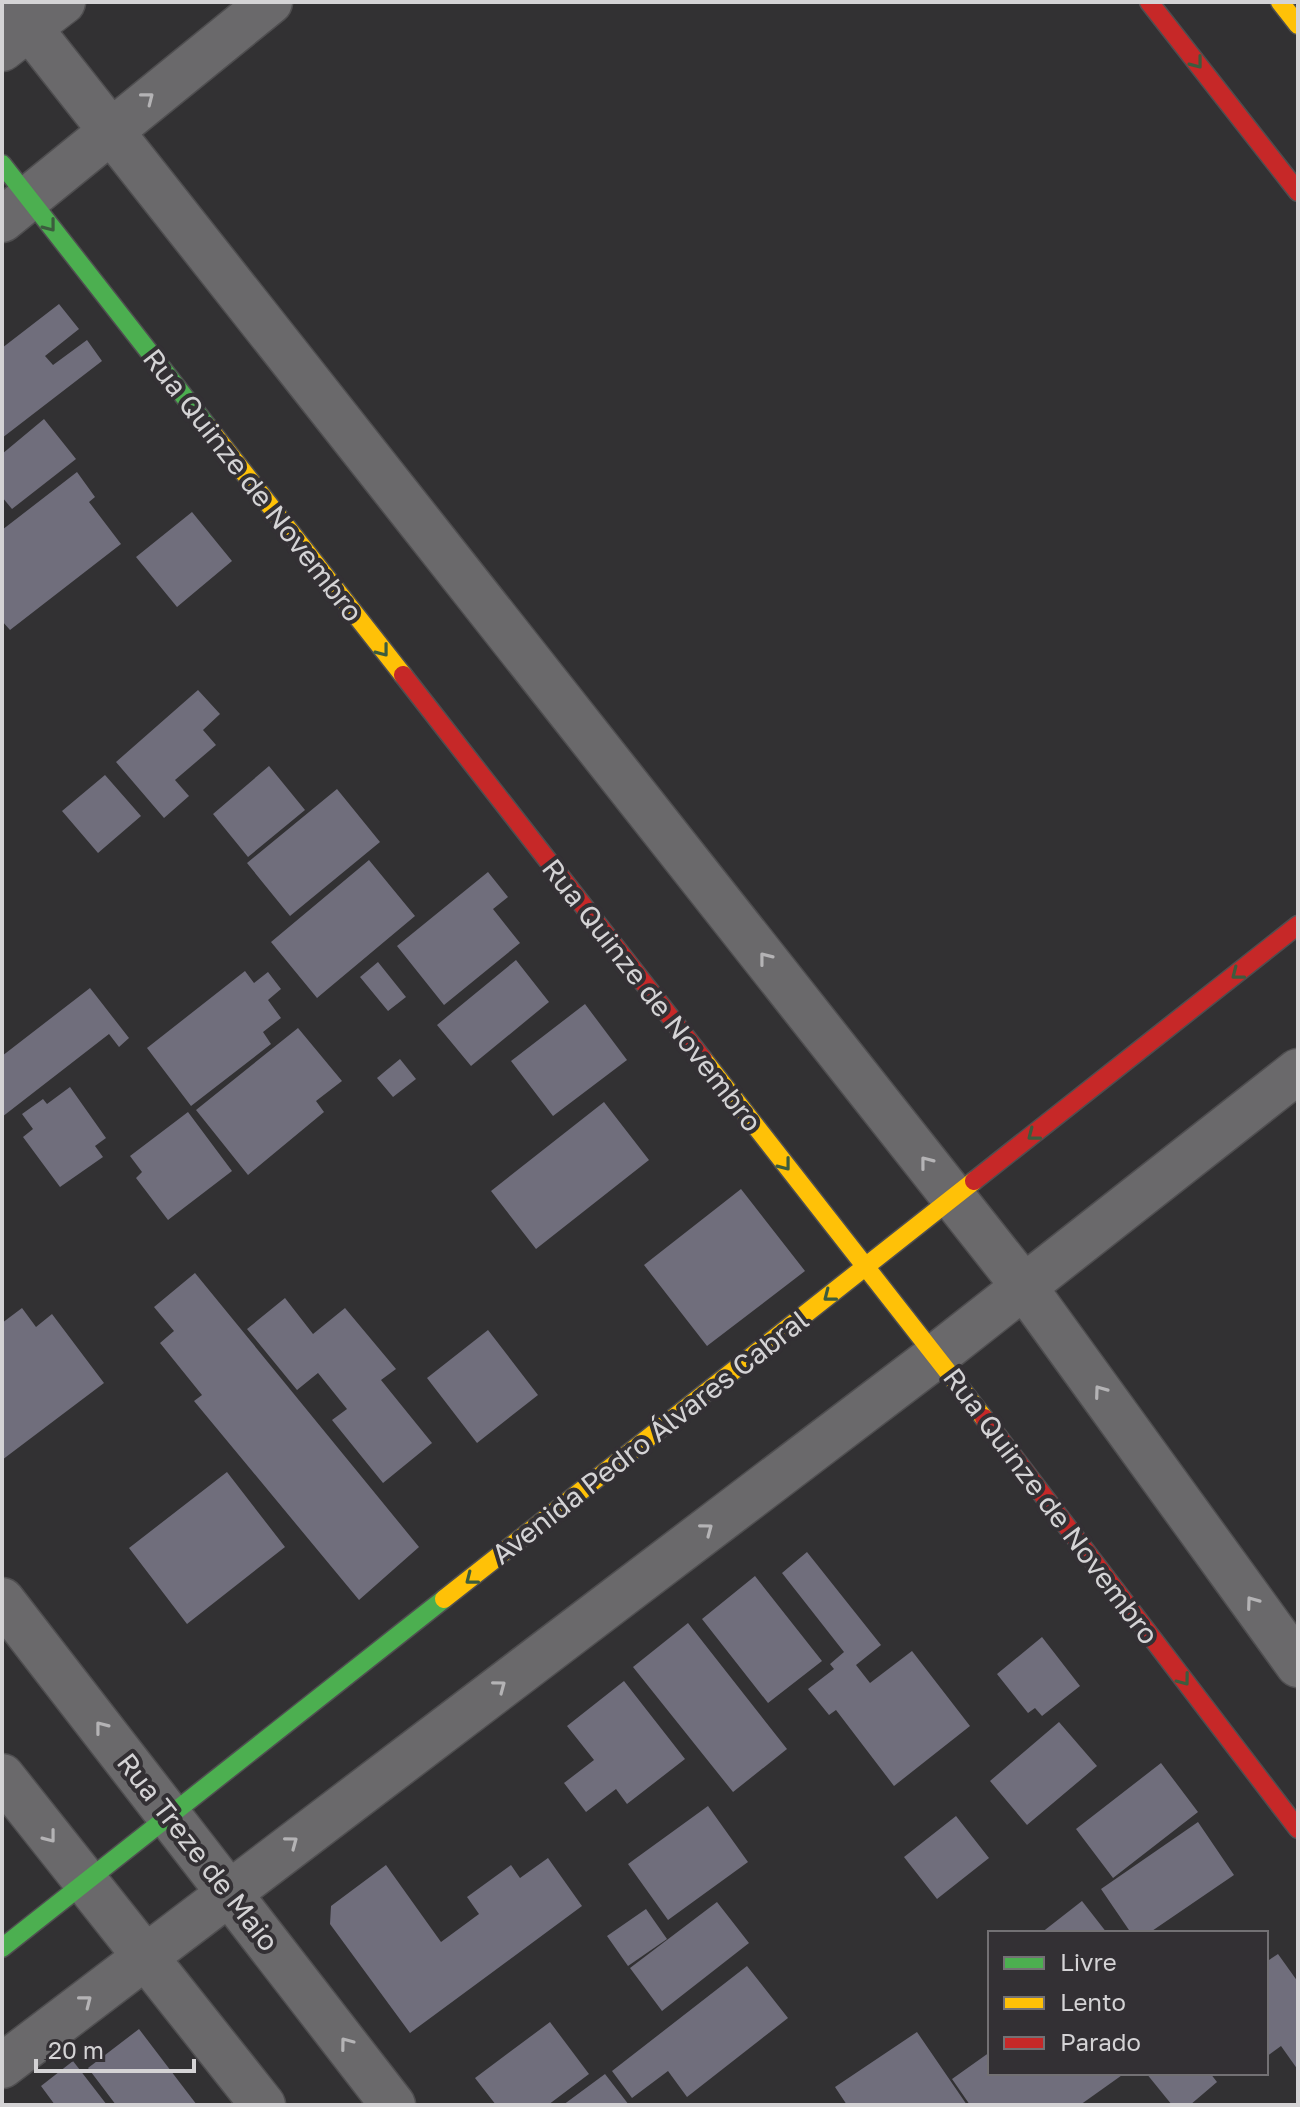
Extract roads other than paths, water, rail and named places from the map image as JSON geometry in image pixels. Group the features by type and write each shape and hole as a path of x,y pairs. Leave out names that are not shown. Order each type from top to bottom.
{"street":[{"path":"63,2 13,27 111,128 1025,1288 1298,1665"},
{"path":"16,210 111,128 270,2"},
{"path":"1149,2 1298,192"},
{"path":"1280,2 1298,25"},
{"name":"Rua Quinze de Novembro","path":"2,164 16,210 936,1356 1298,1829"},
{"name":"Avenida Pedro Álvares Cabral","path":"2,1948 1298,925"},
{"path":"2,2066 229,1890 1025,1288 1298,1071"},
{"name":"Rua Treze de Maio","path":"2,1600 393,2105"},
{"path":"2,1776 263,2105"}]}
